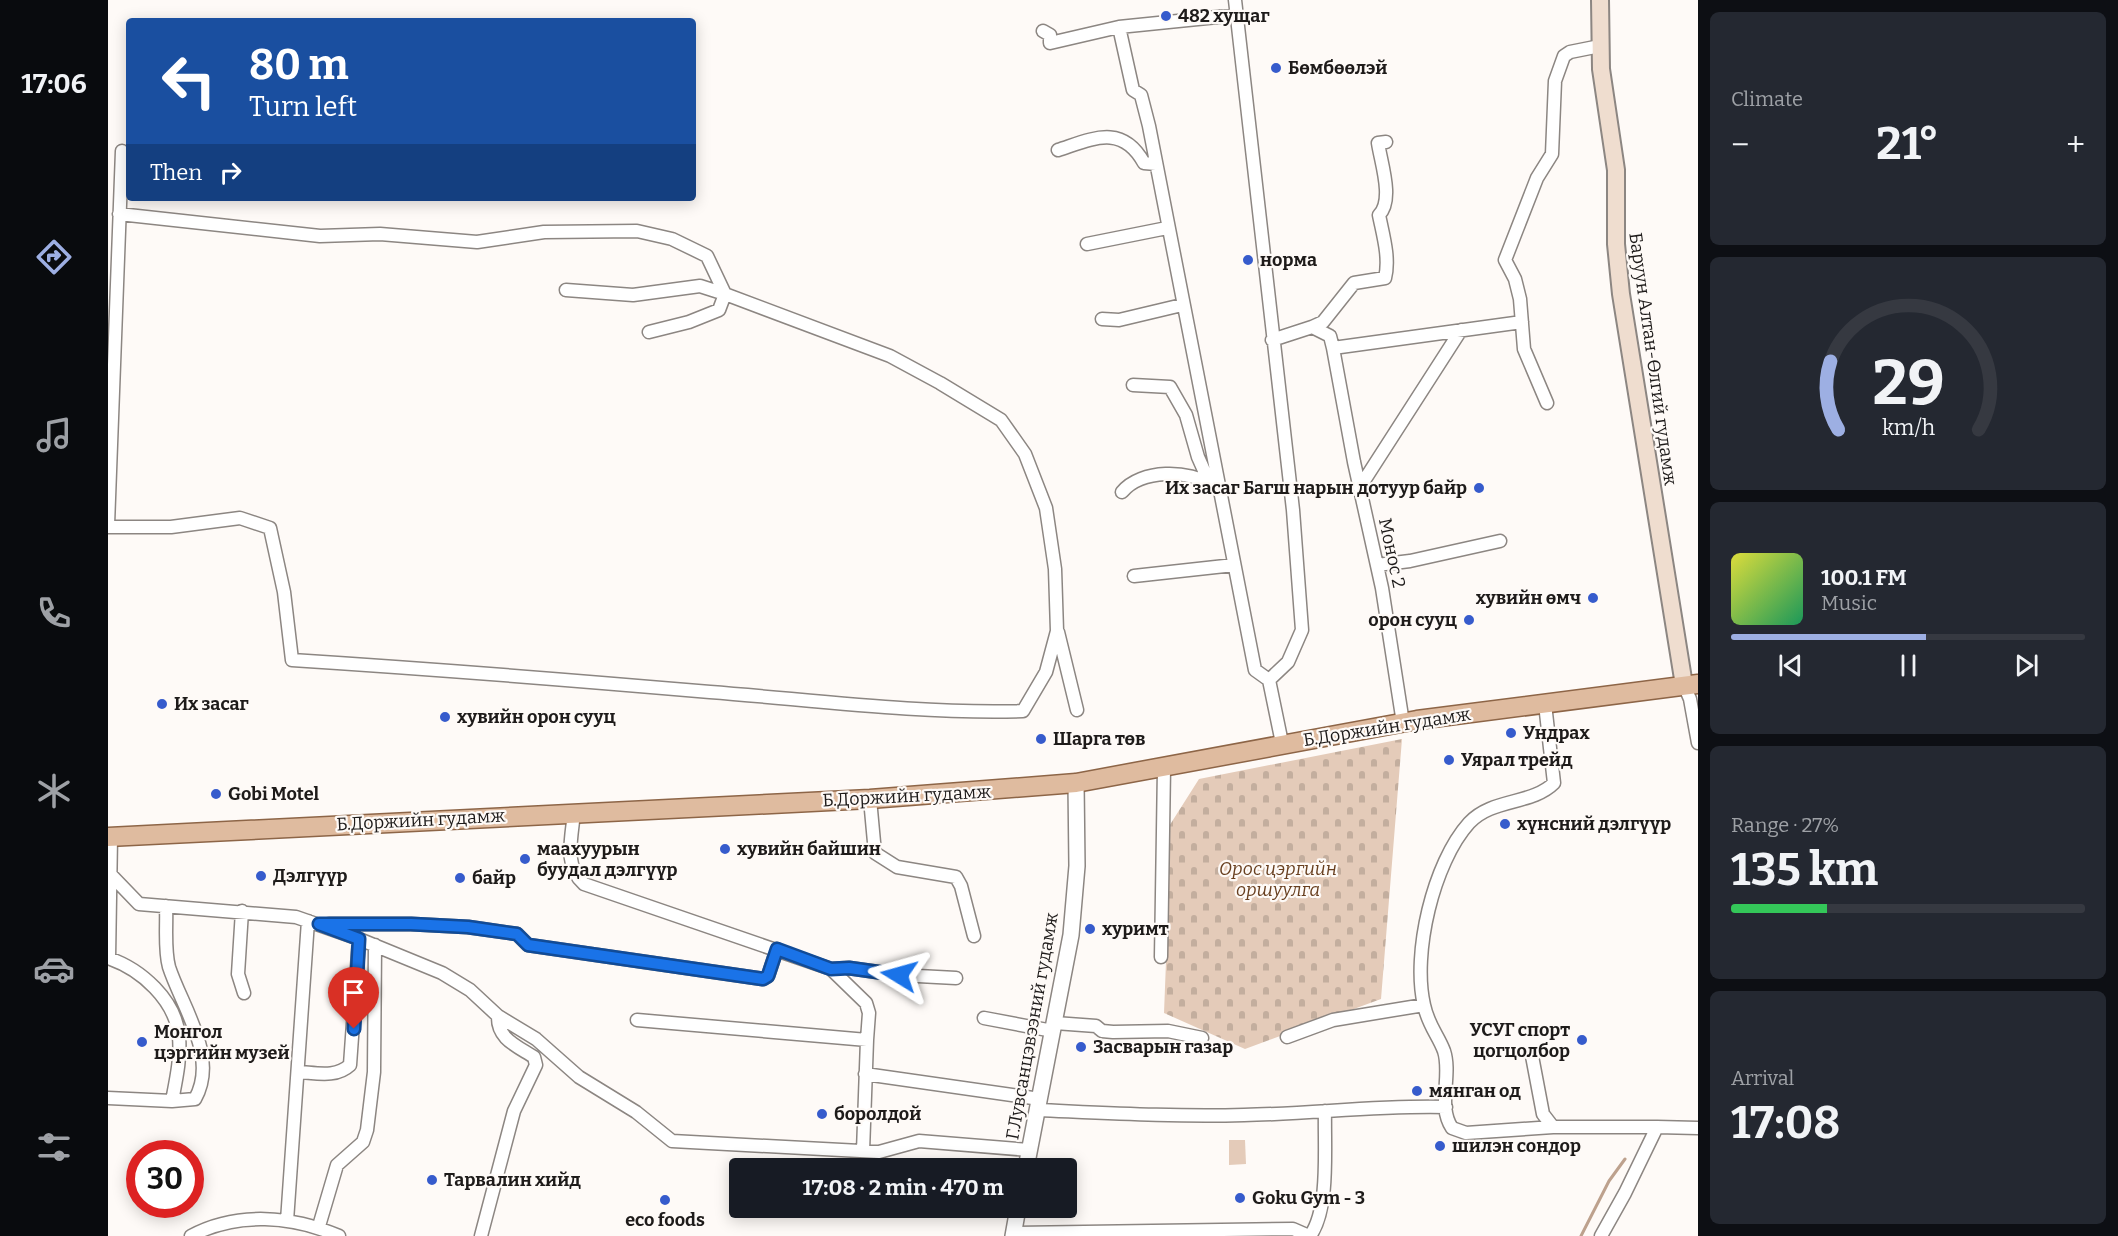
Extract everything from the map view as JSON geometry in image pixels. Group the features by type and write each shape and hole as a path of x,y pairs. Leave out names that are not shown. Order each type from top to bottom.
{"main road":[{"name":"Баруун Алтан-Өлгий гудамж","path":"1600,0 1600,46 1616,170 1616,244 1622,294 1691,684"},
{"name":"Б.Доржийн гудамж","path":"110,837 573,812 870,799 1076,783 1403,723 1691,684"}],"street":[{"path":"1235,0 1246,80 1272,340 1293,510 1302,630 1288,662 1269,680"},
{"path":"1043,31 1050,35 1050,43 1119,27 1237,15"},
{"path":"1119,27 1133,90 1141,95 1149,126 1214,487 1234,565 1255,670 1269,680 1282,744"},
{"path":"1547,403 1524,350 1515,279 1505,260 1537,177 1552,154 1555,81 1564,56 1570,52 1600,46"},
{"path":"1058,150 1101,136 1116,137 1137,149 1144,163 1156,164"},
{"path":"1272,340 1323,322 1354,283 1385,278 1387,270 1385,243 1379,215 1384,209 1386,197 1378,143 1386,142"},
{"path":"122,151 108,526 171,527 240,519 270,528 284,592 292,660 539,677 900,708 977,712 1023,711 1046,672 1057,631"},
{"path":"120,214 320,236 380,234 477,242 544,232 637,231 672,239 707,256 724,294 719,310 689,322 649,332"},
{"path":"1087,244 1167,228"},
{"path":"566,290 633,296 700,286 890,356 1000,420 1025,454 1046,508 1055,569 1057,631 1077,710"},
{"path":"1102,320 1119,320 1182,305"},
{"path":"1312,327 1330,336 1334,348 1522,322"},
{"path":"1359,487 1461,330"},
{"name":"Монос 2","path":"1334,348 1354,462 1377,565 1403,723"},
{"path":"1133,385 1170,387 1186,415 1198,457 1214,487"},
{"path":"1122,492 1130,482 1169,473 1188,474 1214,487"},
{"path":"1377,565 1410,561 1500,541"},
{"path":"1134,576 1234,565"},
{"path":"1691,684 1698,743"},
{"path":"1545,704 1554,783 1546,791 1488,809 1470,822 1458,837 1433,885 1423,938 1424,1005 1433,1033 1444,1052 1446,1107 1450,1125 1460,1133 1553,1127 1698,1128"},
{"path":"1161,957 1164,768"},
{"name":"Г.Лувсанцэвээний гудамж","path":"1028,1158 1071,934 1077,866 1076,783"},
{"path":"870,799 875,853 897,867 956,877 961,886 974,936"},
{"path":"573,812 570,864 575,876 584,884 831,969 849,968 899,975 956,978"},
{"path":"110,837 112,876 108,958 130,967 166,1000 179,1035 178,1072 172,1101"},
{"path":"112,876 135,903 278,914 314,923 359,939 451,978 470,990 498,1016 536,1039 579,1077 636,1112 672,1141 863,1151 886,1151 920,1141 1029,1150"},
{"path":"108,1098 172,1101 195,1099 201,1087 201,1050 168,964 166,906"},
{"path":"242,911 238,974 244,993"},
{"path":"314,923 468,927 517,934 528,945 763,979 768,976 777,949"},
{"path":"287,1221 298,1072 314,923"},
{"path":"298,1072 333,1074 342,1072 350,1065 359,939"},
{"path":"319,1226 337,1165 363,1142 367,1130 374,1072 375,945"},
{"path":"831,969 866,1003 868,1013 863,1151"},
{"path":"1287,1037 1333,1020 1424,1005"},
{"path":"481,1236 514,1111 536,1065 534,1057 503,1036 497,1028 498,1016"},
{"path":"984,1017 1054,1027 1096,1026 1102,1031 1168,1030 1202,1038"},
{"path":"637,1020 867,1040"},
{"path":"1532,1056 1543,1114 1553,1127"},
{"path":"865,1074 1039,1104 1153,1115 1446,1107"},
{"path":"1016,1218 1013,1235 1293,1229 1309,1236 1317,1226 1322,1202 1325,1112"},
{"path":"1601,1236 1626,1193 1657,1127"},
{"path":"191,1236 221,1222 287,1221 319,1226 339,1236"}],"green space":[{"name":"Орос цэргийн оршуулга","path":"1402,739 1381,999 1245,1049 1164,1013 1167,936 1166,831 1199,779"},
{"path":"1229,1140 1245,1140 1246,1164 1229,1165"}],"waterway":[{"path":"1581,1236 1609,1181 1625,1159"}],"place":[{"name":"482 хущаг","path":"1166,16"},
{"name":"Бөмбөөлэй","path":"1276,68"},
{"name":"норма","path":"1248,260"},
{"name":"Их засаг Багш нарын дотуур байр","path":"1479,488"},
{"name":"хувийн өмч","path":"1593,598"},
{"name":"орон сууц","path":"1469,620"},
{"name":"Их засаг","path":"162,704"},
{"name":"хувийн орон сууц","path":"445,717"},
{"name":"Ундрах","path":"1511,733"},
{"name":"Шарга төв","path":"1041,739"},
{"name":"Уярал трейд","path":"1449,760"},
{"name":"Gobi Motel","path":"216,794"},
{"name":"хүнсний дэлгүүр","path":"1505,824"},
{"name":"хувийн байшин","path":"725,849"},
{"name":"маахуурын буудал дэлгүүр","path":"525,859"},
{"name":"Дэлгүүр","path":"261,876"},
{"name":"байр","path":"460,878"},
{"name":"хуримт","path":"1090,929"},
{"name":"УСУГ спорт цогцолбор","path":"1582,1040"},
{"name":"Монгол цэргийн музей","path":"142,1042"},
{"name":"Засварын газар","path":"1081,1047"},
{"name":"мянган од","path":"1417,1091"},
{"name":"боролдой","path":"822,1114"},
{"name":"шилэн сондор","path":"1440,1146"},
{"name":"Тарвалин хийд","path":"432,1180"},
{"name":"Goku Gym - 3","path":"1240,1198"},
{"name":"eco foods","path":"665,1200"}],"route":[{"path":"354,1029 359,939 319,924 411,924 468,927 517,934 528,945 693,971 763,979 768,976 777,949 831,969 849,968 899,975"}]}
